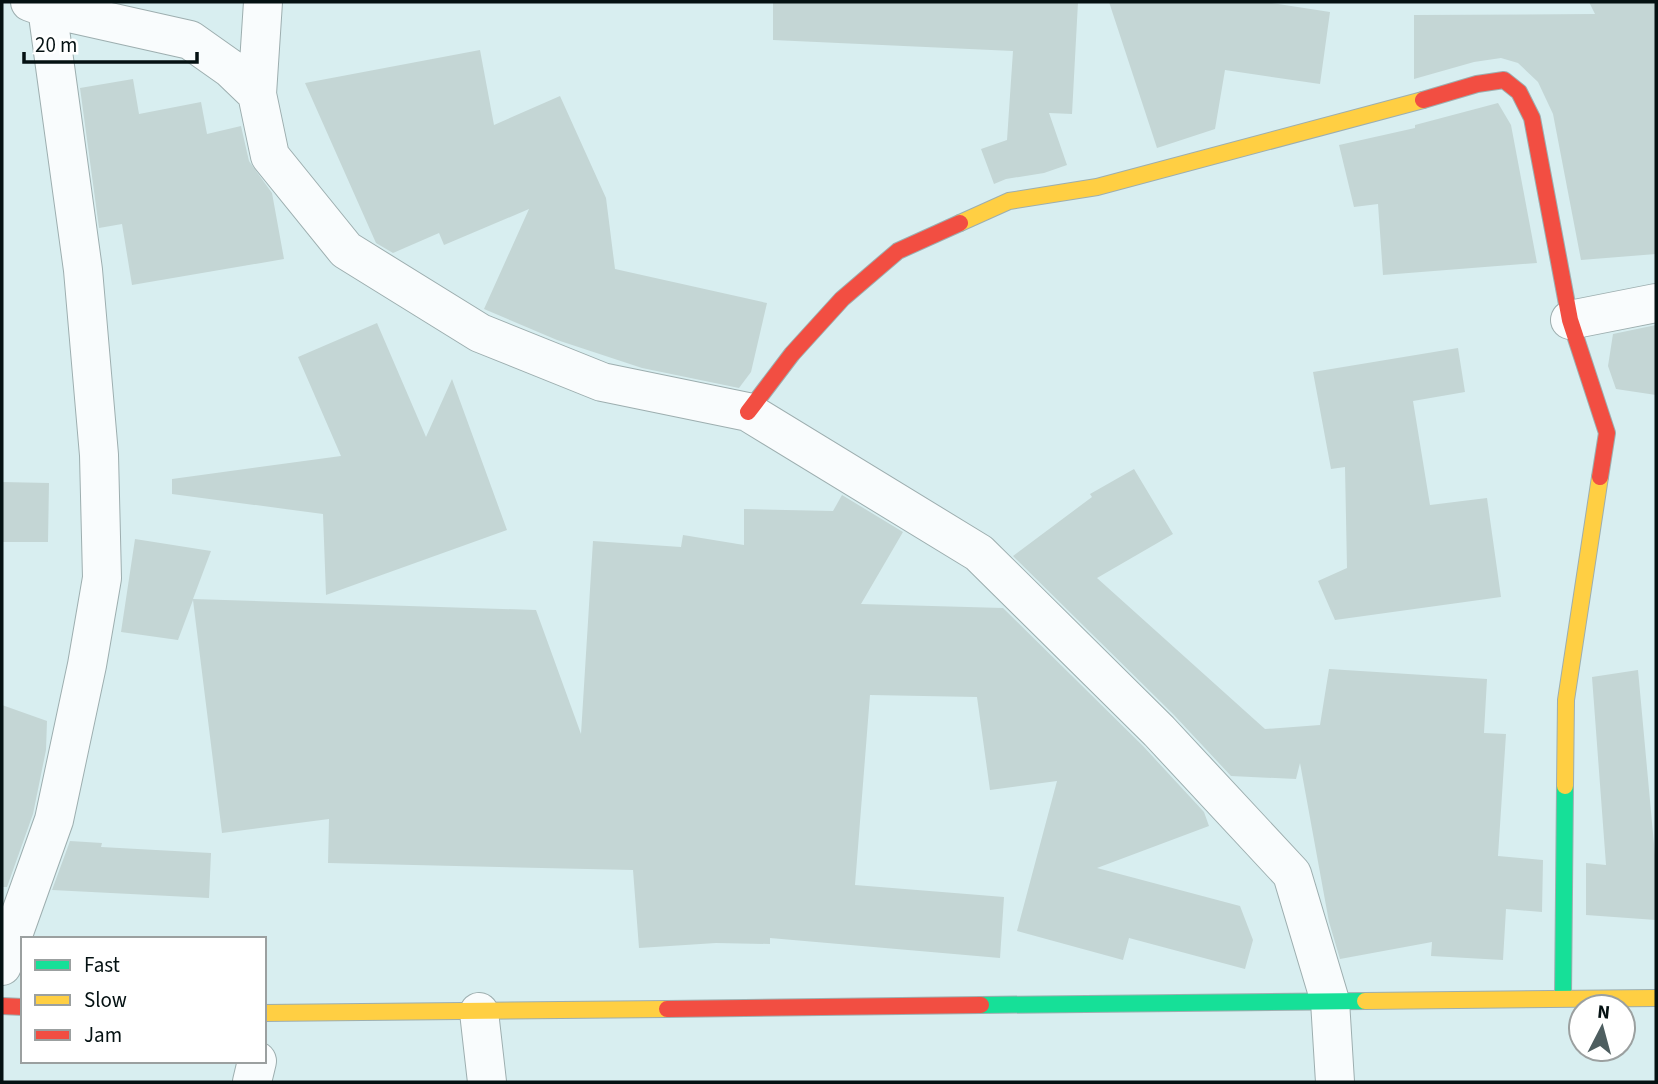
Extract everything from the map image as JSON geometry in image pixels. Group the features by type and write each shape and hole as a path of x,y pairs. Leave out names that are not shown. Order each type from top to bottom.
{"street":[{"path":"263,2 257,94 270,156 346,250 492,338 602,382 748,412 979,553 1160,731 1292,874 1330,1001 1335,1082"},
{"path":"2,966 54,820 87,665 102,578 99,455 83,271 39,5 190,40 231,69 257,94"},
{"path":"748,412 792,354 842,299 898,251 1009,201 1097,187 1452,90 1504,80 1519,92 1532,118 1570,320 1606,433 1566,700 1563,998"},
{"path":"1570,320 1656,303"},
{"path":"266,1016 1656,998"},
{"path":"2,1006 21,1007"},
{"path":"479,1012 487,1082"},
{"path":"252,1082 257,1063"}],"building":[{"path":"773,2 1078,2 1072,114 1049,113 1067,165 994,184 981,149 1007,140 1013,51 773,40"},
{"path":"1109,2 1266,2 1330,12 1320,84 1225,70 1215,129 1157,148"},
{"path":"1589,2 1656,2 1656,254 1581,260 1553,114 1538,82 1518,63 1501,58 1474,62 1414,79 1414,15 1595,14"},
{"path":"480,50 494,125 560,96 606,198 615,269 767,303 751,372 739,388 642,368 557,340 484,309 529,209 444,245 439,233 393,253 376,243 305,83"},
{"path":"133,79 139,114 201,102 207,134 241,126 249,161 272,193 284,259 132,285 122,224 99,228 80,88"},
{"path":"1498,103 1511,125 1537,263 1383,275 1378,204 1354,207 1339,145 1415,128 1415,125"},
{"path":"377,323 426,437 452,379 507,530 326,595 323,514 172,494 172,479 341,456 298,357"},
{"path":"1656,325 1656,395 1616,389 1608,366 1613,334"},
{"path":"1458,348 1465,392 1413,401 1430,505 1487,498 1501,597 1335,620 1318,581 1347,568 1345,467 1331,469 1313,372"},
{"path":"1134,469 1173,534 1097,578 1265,729 1320,725 1329,669 1487,679 1484,733 1506,734 1498,856 1543,860 1542,912 1506,909 1503,960 1431,956 1432,942 1340,959 1329,922 1300,763 1296,779 1231,776 1174,715 1013,556 1092,497 1090,494"},
{"path":"2,482 49,483 48,542 2,542"},
{"path":"842,495 903,532 861,604 1003,608 1143,746 1204,812 1209,826 1097,868 1240,906 1253,940 1245,969 1129,938 1123,960 1017,931 1057,781 990,790 977,697 870,695 855,885 1004,897 1000,958 770,938 770,944 716,943 639,948 633,870 328,863 329,819 222,833 193,600 178,640 121,632 135,539 211,551 193,599 536,610 581,734 593,541 681,547 683,535 744,545 744,509 833,511"},
{"path":"1638,670 1656,866 1656,920 1586,915 1586,863 1606,865 1592,677"},
{"path":"2,705 47,721 46,750 33,814 7,887 2,887"},
{"path":"70,841 102,843 101,847 211,853 209,898 52,890"}],"traffic: fast":[{"path":"1563,998 1565,786"},
{"path":"981,1005 1365,1001"}],"traffic: slow":[{"path":"960,223 1009,201 1097,187 1423,100"},
{"path":"1565,786 1566,700 1600,477"},
{"path":"1365,1001 1656,998"},
{"path":"266,1013 667,1009"}],"traffic: jam":[{"path":"1423,100 1477,84 1504,80 1519,92 1532,118 1570,320 1607,433 1600,477"},
{"path":"748,412 792,354 842,299 898,251 960,223"},
{"path":"667,1009 981,1005"},
{"path":"2,1006 21,1007"}]}
